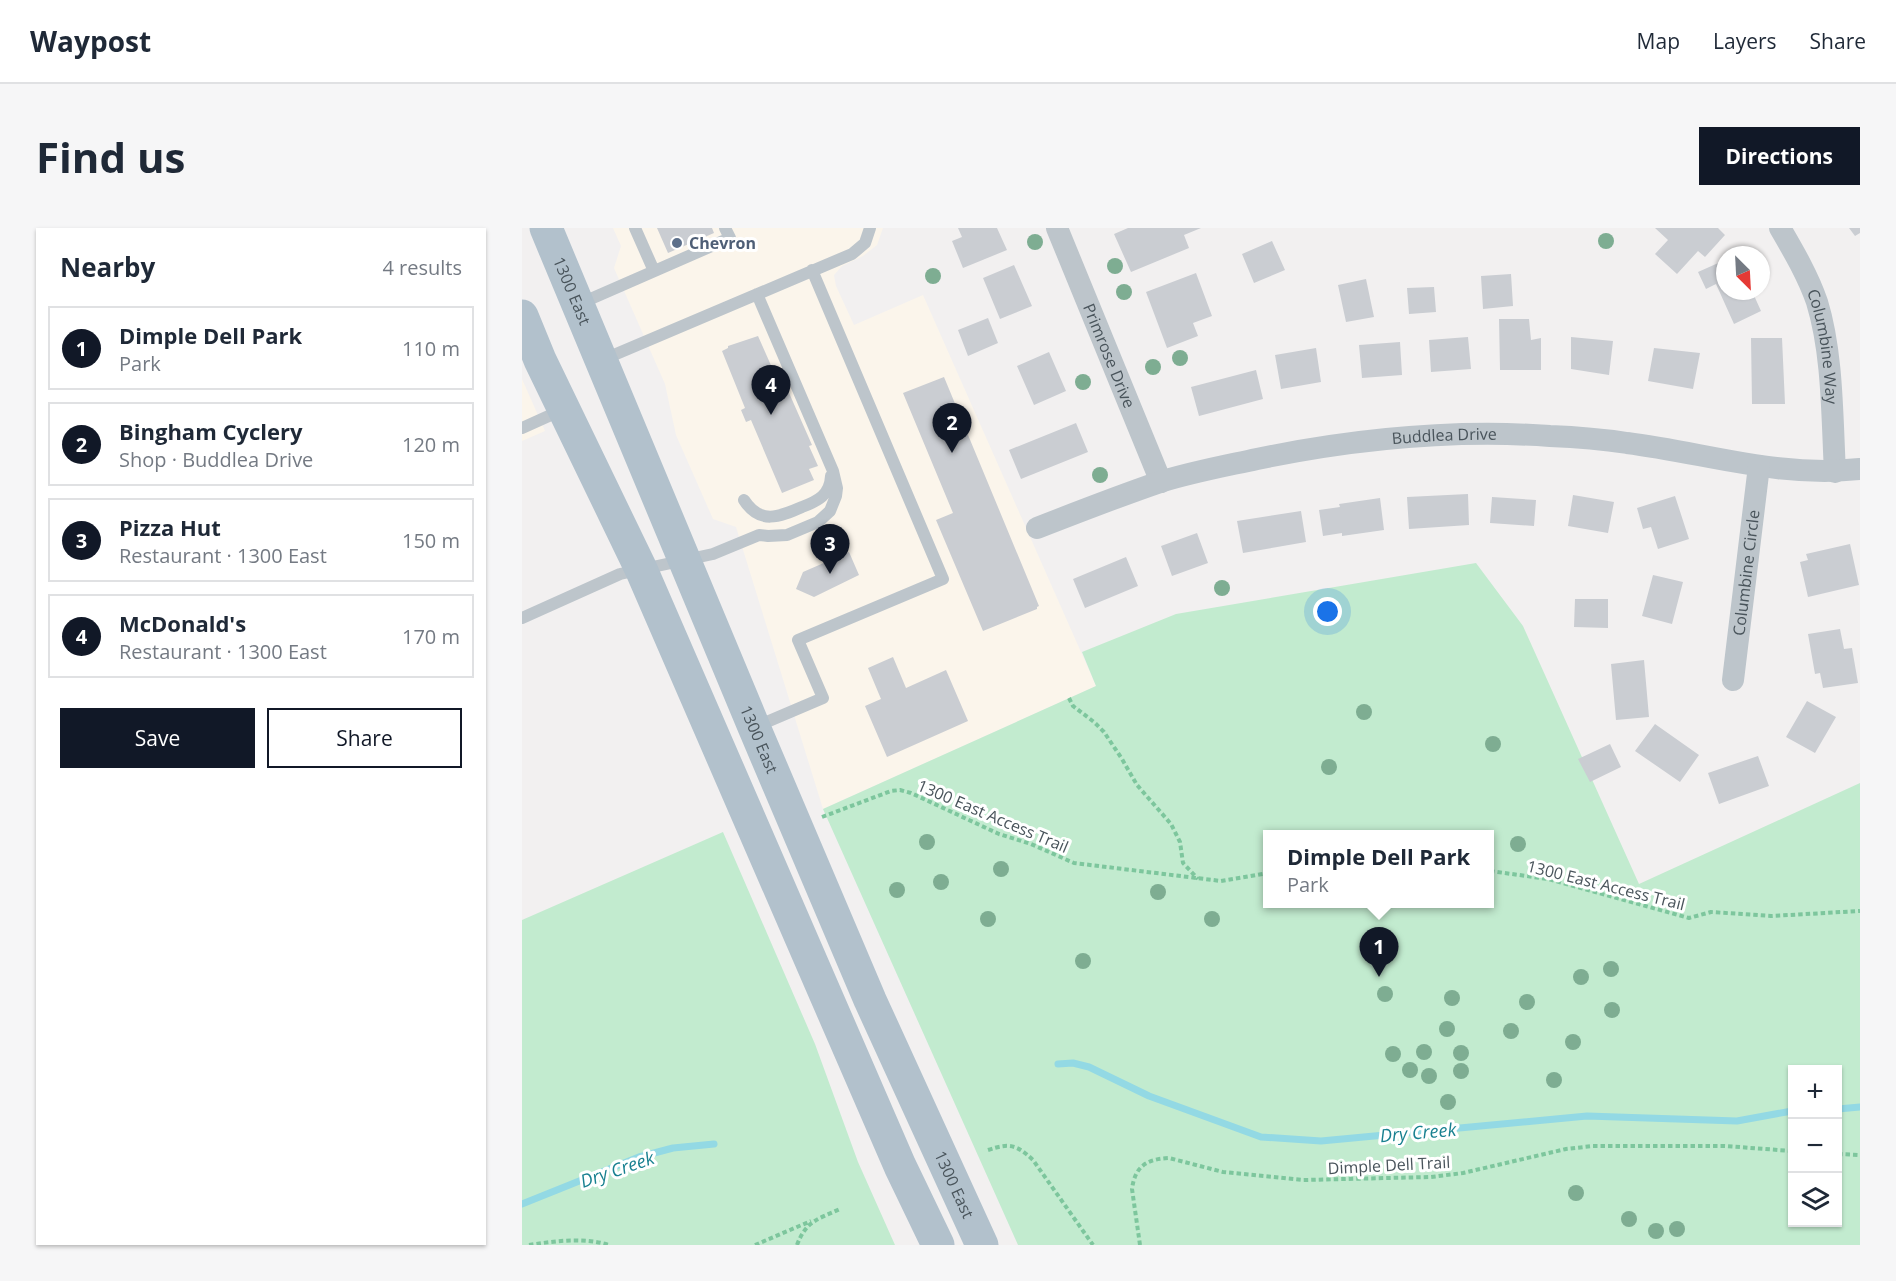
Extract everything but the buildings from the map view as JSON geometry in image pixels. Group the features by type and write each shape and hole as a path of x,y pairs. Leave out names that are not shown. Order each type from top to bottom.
{"main road":[{"name":"1300 East","path":"546,228 870,1000 981,1245"},
{"path":"522,316 641,569 762,843 900,1166 938,1245"}],"street":[{"name":"Primrose Drive","path":"1058,228 1161,482"},
{"name":"Columbine Way","path":"1780,228 1802,266 1817,302 1826,341 1835,472"},
{"name":"Buddlea Drive","path":"1037,528 1161,482 1232,464 1313,447 1405,436 1480,433 1549,436 1627,443 1797,471 1835,472 1860,469"},
{"name":"Columbine Circle","path":"1733,680 1759,466"}],"lane":[{"path":"635,228 654,271"},
{"path":"578,305 730,238 725,228"},
{"path":"601,360 859,249 865,243 870,228"},
{"path":"754,727 823,698 798,640 943,579 812,270"},
{"path":"522,618 620,574 713,554 759,534 788,535 818,522 830,512 836,496 835,480 757,294"},
{"path":"522,428 564,409"},
{"path":"744,500 754,512 768,517 783,515 819,500 829,488 831,471 829,463"}],"path":[{"path":"1069,698 1073,706 1104,732 1137,785 1171,824 1180,842 1183,863 1199,879"},
{"name":"1300 East Access Trail","path":"820,818 891,791 900,790 999,834 1031,844 1074,863 1221,881 1263,874"},
{"name":"1300 East Access Trail","path":"1494,872 1548,879 1689,918 1711,912 1771,916 1860,911"},
{"path":"988,1150 1002,1145 1017,1147 1033,1160 1093,1245"},
{"name":"Dimple Dell Trail","path":"1140,1245 1132,1189 1133,1180 1144,1163 1160,1158 1169,1158 1223,1172 1303,1180 1431,1177 1463,1173 1566,1149 1593,1146 1725,1146 1788,1151"},
{"path":"1842,1154 1860,1155"},
{"path":"755,1245 840,1209"},
{"path":"797,1245 803,1231 811,1221"},
{"path":"529,1245 573,1240 589,1240 609,1245"}],"shaded area":[{"path":"613,228 883,228 877,245 863,256 842,266 834,275 836,286 854,325 923,295 1096,686 823,809 736,527 713,519 676,435 665,384 614,268 621,246"},
{"path":"522,379 545,431 522,441"}],"green space":[{"path":"1476,563 1523,626 1639,884 1860,783 1860,1245 1018,1245 823,809 1096,686 1082,652 1176,614"},
{"path":"723,832 815,1044 858,1162 895,1245 522,1245 522,920"}],"waterway":[{"name":"Dry Creek","path":"1058,1064 1073,1063 1089,1067 1149,1096 1261,1137 1321,1141 1587,1116 1737,1121 1788,1112"},
{"name":"Dry Creek","path":"1842,1109 1860,1107"},
{"name":"Dry Creek","path":"522,1204 639,1157 673,1148 714,1144"}],"place":[{"name":"Chevron","path":"677,243"},
{"name":"McDonald's","path":"771,415"},
{"name":"Bingham Cyclery","path":"952,453"},
{"name":"Pizza Hut","path":"830,574"},
{"name":"Dimple Dell Park","path":"1379,977"}]}
